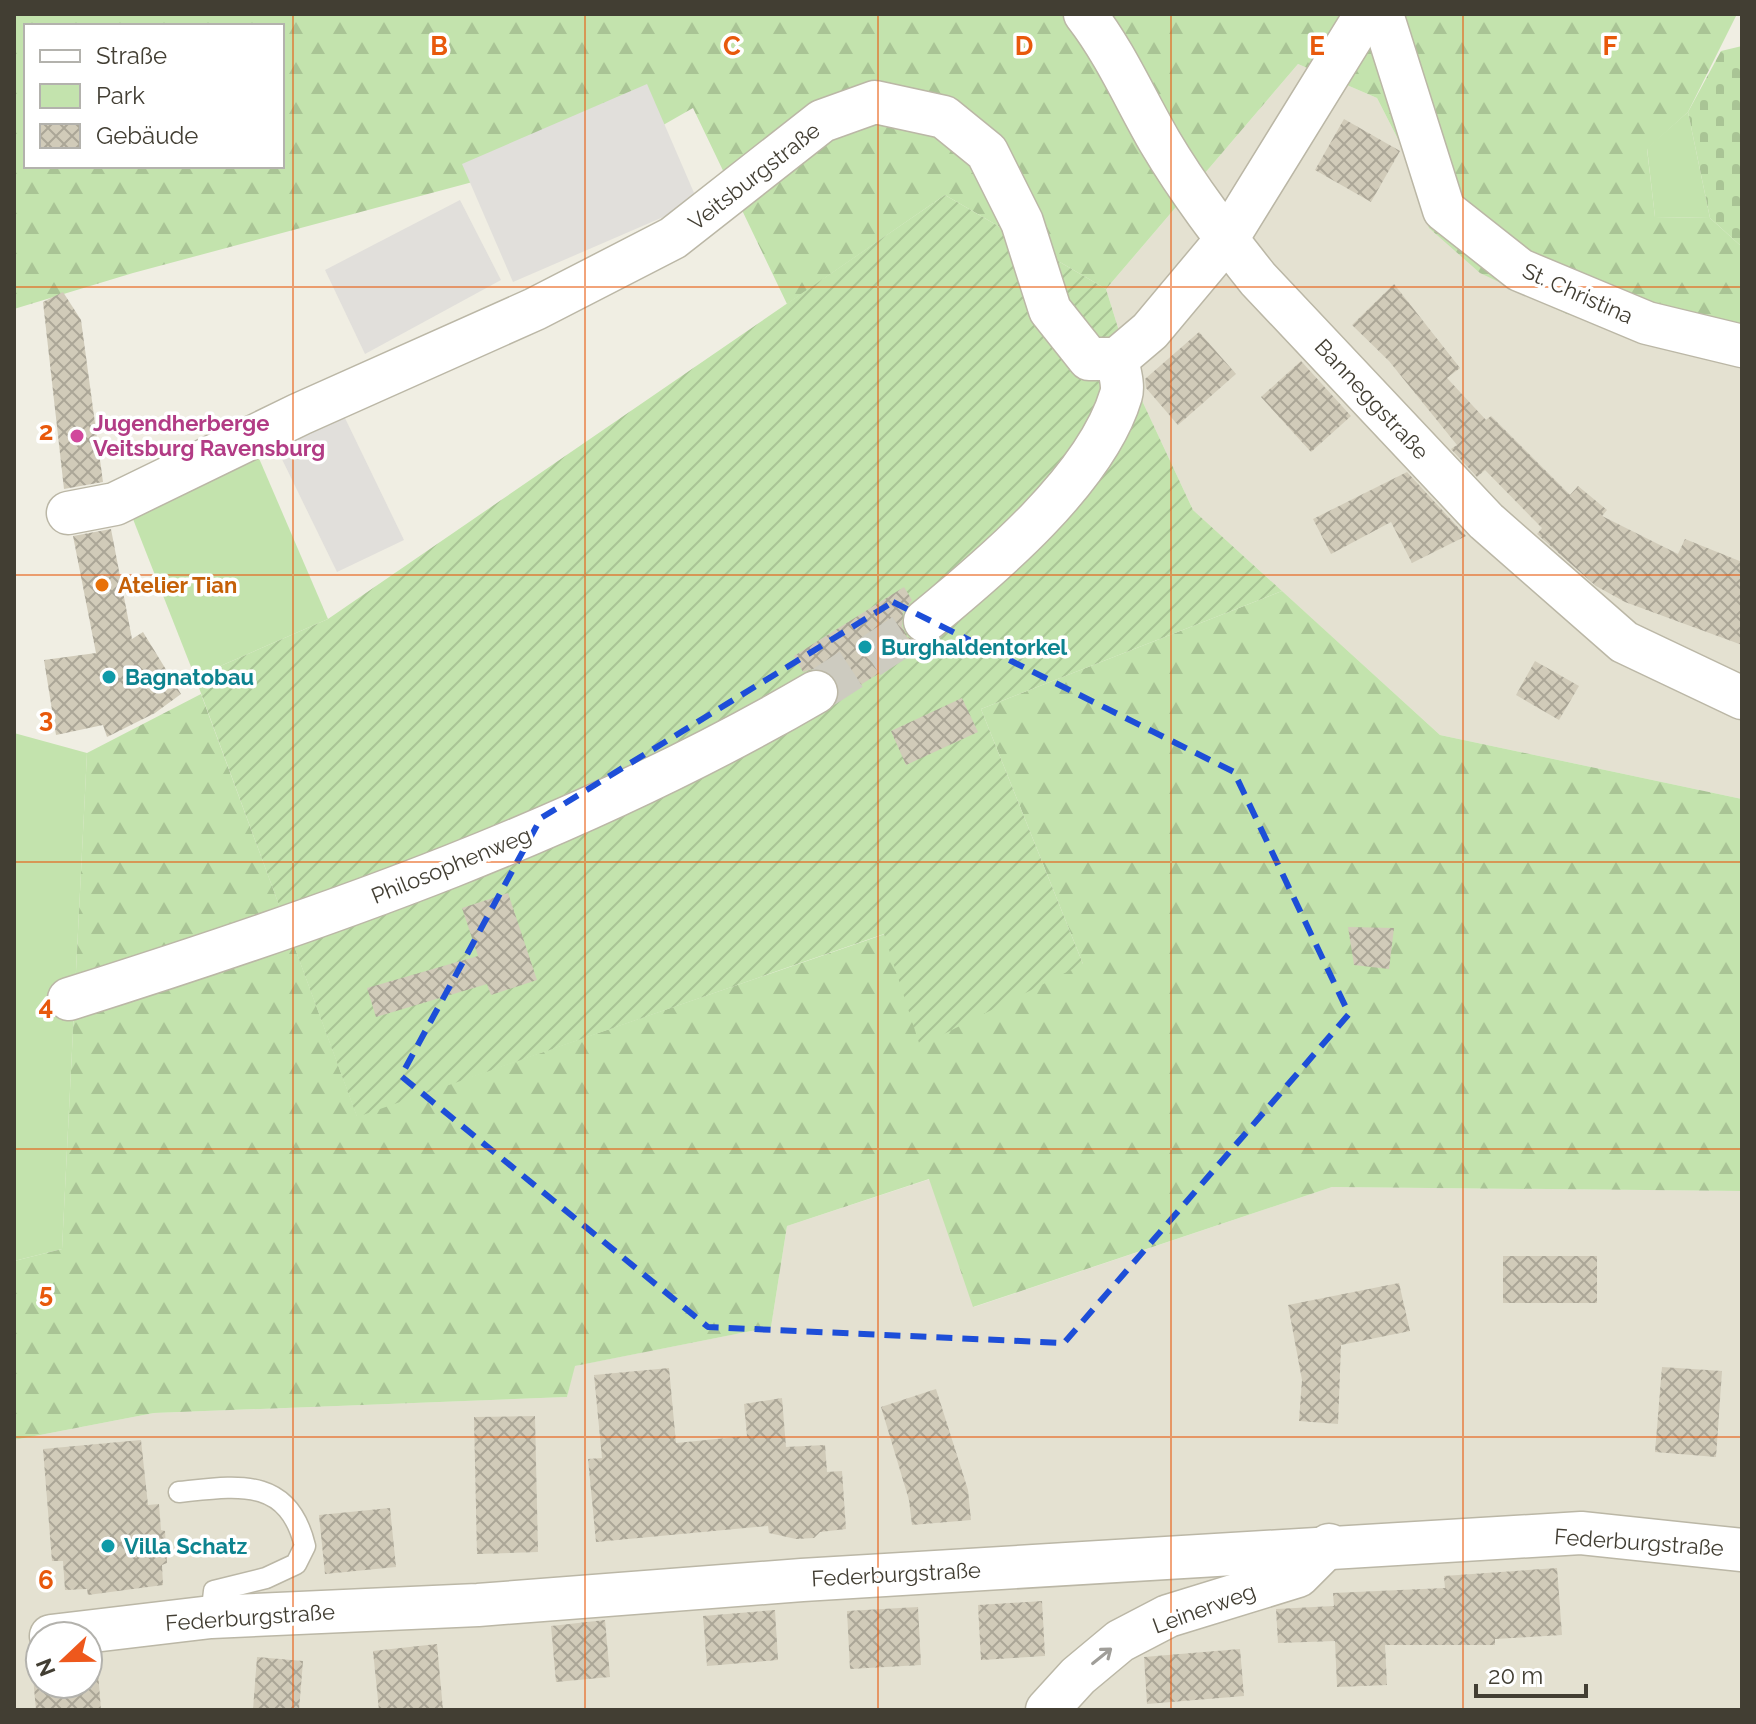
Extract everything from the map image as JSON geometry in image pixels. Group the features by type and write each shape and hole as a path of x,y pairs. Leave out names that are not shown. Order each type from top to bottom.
{"street":[{"path":"1085,14 1106,41 1161,143 1227,239"},
{"path":"925,621 1018,543 1098,446 1122,392 1117,359 1150,331 1227,239 1366,14"},
{"name":"St. Christina","path":"1382,14 1444,210 1520,270 1647,323 1742,346"},
{"name":"Veitsburgstraße","path":"68,513 115,504 300,414 535,309 673,238 822,121 875,102 944,117 987,152 1022,222 1050,310 1089,359 1117,359"},
{"name":"Banneggstraße","path":"1227,239 1258,279 1486,521 1624,642 1742,698"},
{"name":"Philosophenweg","path":"69,999 221,952 430,876 647,781 816,692"},
{"name":"Federburgstraße","path":"104,1630 211,1617 478,1605 802,1580 1245,1554 1329,1545 1581,1533 1742,1550"},
{"name":"Leinerweg","path":"1047,1710 1078,1676 1120,1641 1168,1616 1298,1576 1329,1545"}],"lane":[{"path":"179,1492 233,1486 265,1491 289,1506 303,1535 305,1546 296,1564 266,1578 214,1591 211,1617"}],"highlighted area":[{"path":"893,602 1234,772 1349,1014 1064,1343 708,1327 401,1076 541,818"}],"shaded area":[{"path":"1298,64 1377,98 1402,147 1742,365 1742,799 1440,735 1193,510 1138,392 1106,289"},
{"path":"647,84 698,202 513,282 462,164"},
{"path":"460,200 501,280 365,354 325,270"},
{"path":"344,416 404,540 337,572 277,449"},
{"path":"930,1179 974,1307 1332,1187 1742,1191 1742,1710 14,1710 14,1440 154,1413 567,1397 574,1366 771,1327 787,1226"}],"green space":[{"path":"14,14 1737,14 1688,112 1647,149 1655,217 1710,218 1742,247 1742,365 1567,314 1480,273 1429,228 1402,147 1377,98 1298,64 1106,289 945,195 787,304 693,108 644,136 133,273 14,309"},
{"path":"1742,46 1742,247 1710,218 1688,112 1721,51"},
{"path":"1688,112 1710,218 1655,217 1647,148"},
{"path":"945,195 1106,289 1138,392 1193,510 1282,591 981,709 1083,964 920,1046 884,934 357,1117 195,677 328,619"},
{"path":"258,456 328,619 195,677 131,514"},
{"path":"1282,591 1440,735 1742,799 1742,1191 1332,1187 973,1307 929,1179 787,1226 771,1327 575,1366 567,1397 154,1413 14,1440 14,1261 62,1249 87,753 201,694 357,1116 885,934 1083,964 981,709"},
{"path":"14,733 87,753 62,1249 14,1261"}],"building":[{"path":"1344,119 1400,151 1371,202 1315,170"},
{"path":"1394,284 1460,368 1447,378 1486,420 1491,416 1570,495 1578,486 1607,510 1602,516 1678,554 1685,539 1742,562 1742,645 1625,602 1596,586 1537,534 1542,528 1485,470 1477,477 1451,449 1457,445 1389,361 1352,325"},
{"name":"Jugendherberge Veitsburg Ravensburg","path":"63,292 81,320 103,482 64,489 43,302"},
{"path":"1199,332 1236,374 1178,425 1146,388 1145,379"},
{"path":"1301,361 1351,416 1311,452 1261,397"},
{"path":"1407,472 1466,536 1412,563 1391,522 1331,554 1313,519"},
{"name":"Bagnatobau","path":"111,529 132,639 143,632 181,694 155,713 107,737 103,725 56,735 44,660 96,653 73,536"},
{"name":"Burghaldentorkel","path":"904,587 912,600 903,612 902,626 907,637 926,644 838,699 837,681 829,672 817,668 803,672 794,656"},
{"path":"1535,661 1579,686 1559,720 1516,695"},
{"path":"962,698 978,732 906,765 891,731"},
{"path":"508,893 537,980 491,995 487,984 376,1017 367,988 478,956 462,908"},
{"path":"1348,927 1394,928 1389,969 1354,965"},
{"path":"1503,1256 1597,1256 1597,1303 1503,1303"},
{"path":"1399,1283 1410,1331 1341,1345 1338,1424 1299,1421 1302,1380 1288,1305"},
{"path":"1662,1367 1722,1371 1716,1457 1655,1452"},
{"path":"669,1368 676,1443 747,1436 744,1404 782,1398 786,1447 825,1445 827,1472 842,1471 846,1529 820,1532 814,1538 796,1539 769,1533 768,1526 596,1542 588,1459 602,1458 594,1375"},
{"path":"936,1389 968,1490 971,1520 912,1525 909,1500 881,1407"},
{"path":"535,1416 538,1552 477,1554 474,1417"},
{"path":"141,1440 148,1505 159,1504 161,1530 165,1531 167,1563 162,1565 163,1585 88,1595 87,1589 65,1590 63,1561 52,1561 43,1449"},
{"path":"390,1508 396,1567 325,1574 319,1515"},
{"path":"1557,1568 1562,1635 1495,1639 1495,1645 1385,1645 1387,1685 1337,1687 1335,1641 1278,1643 1276,1609 1334,1606 1333,1593 1445,1588 1444,1576"},
{"path":"1042,1601 1045,1656 981,1660 978,1605"},
{"path":"918,1607 921,1665 850,1669 847,1611"},
{"path":"775,1610 778,1660 707,1666 703,1616"},
{"path":"605,1620 610,1677 556,1682 551,1626"},
{"path":"437,1644 443,1710 379,1710 373,1651"},
{"path":"1240,1649 1244,1696 1147,1704 1144,1657"},
{"path":"257,1657 303,1661 299,1710 253,1710"},
{"path":"35,1700 100,1700 101,1710 36,1710"}],"tunnel":[{"path":"816,692 925,621"}],"place":[{"name":"Jugendherberge Veitsburg Ravensburg","path":"77,436"},
{"name":"Atelier Tian","path":"102,585"},
{"name":"Burghaldentorkel","path":"865,647"},
{"name":"Bagnatobau","path":"109,677"},
{"name":"Villa Schatz","path":"108,1546"}]}
